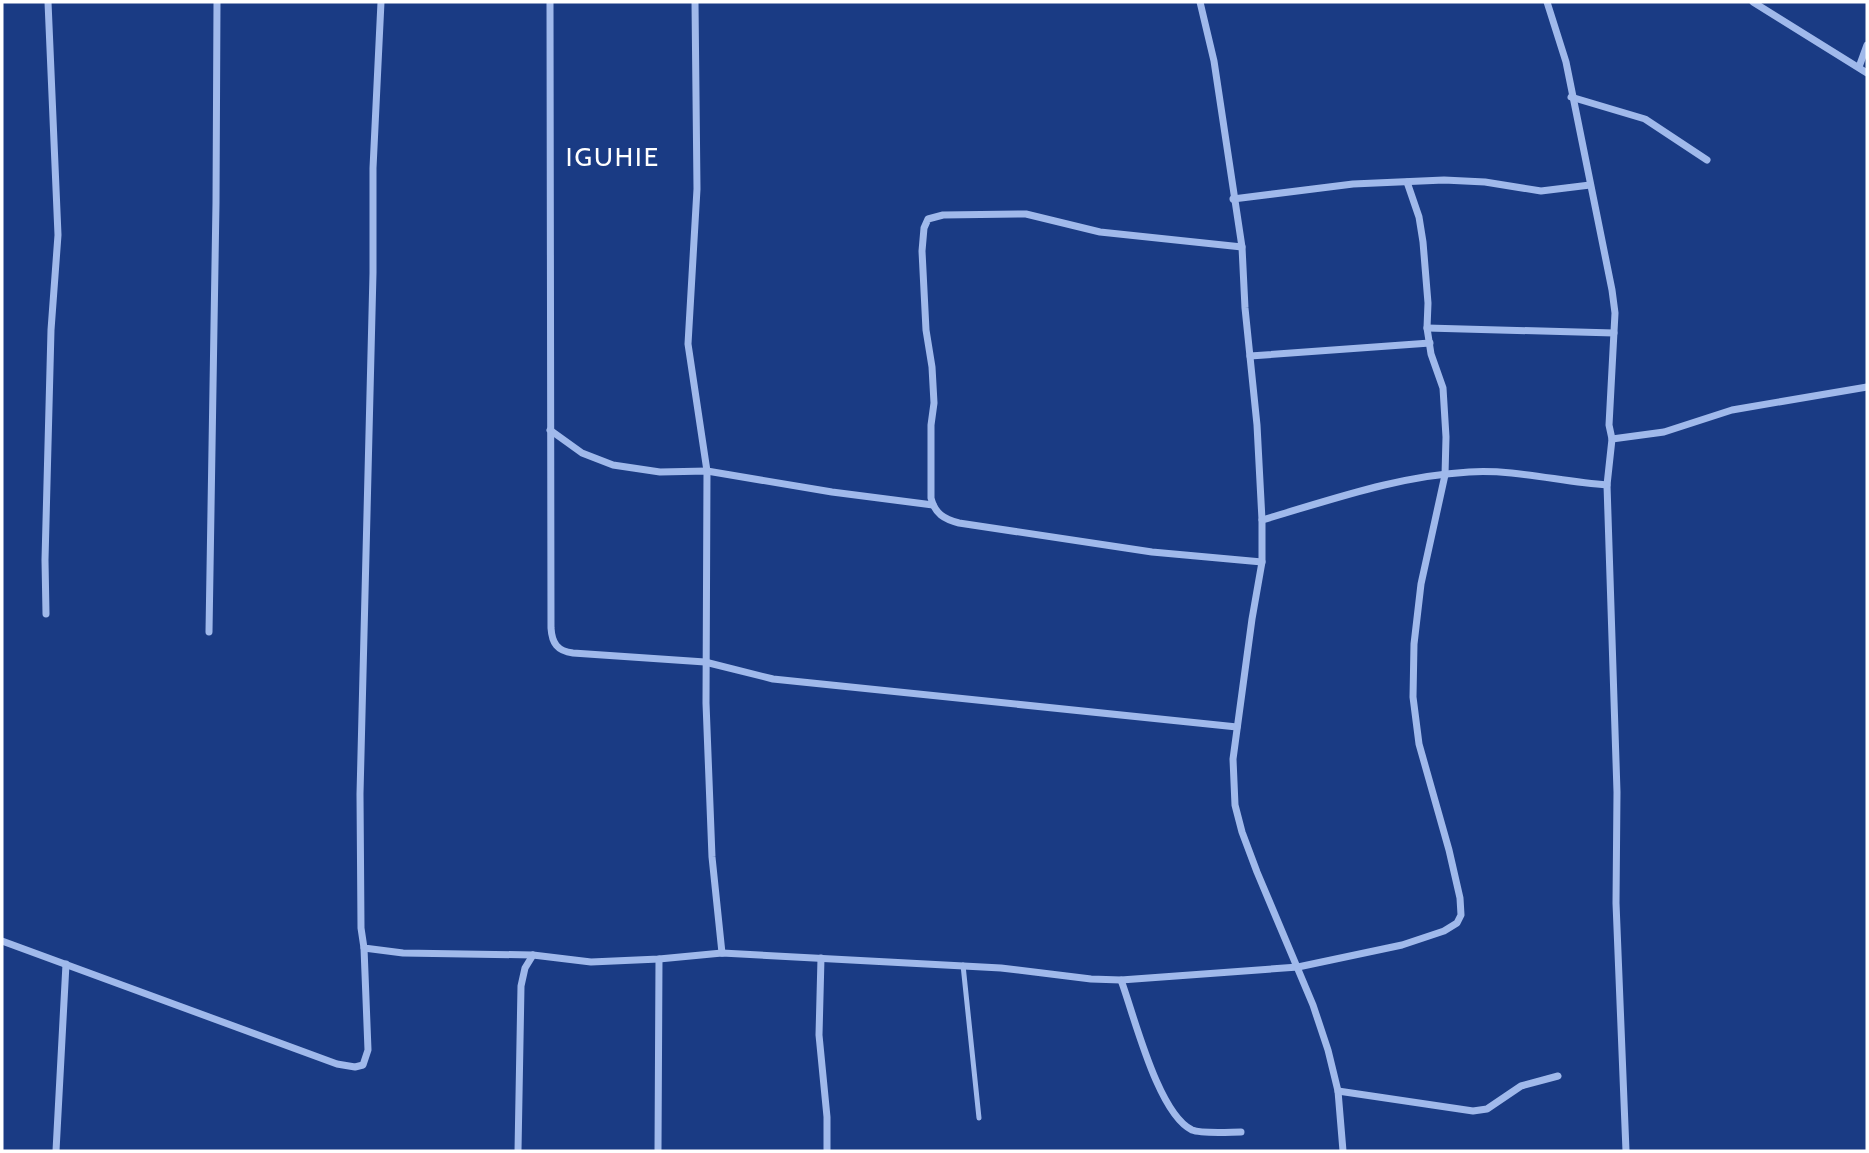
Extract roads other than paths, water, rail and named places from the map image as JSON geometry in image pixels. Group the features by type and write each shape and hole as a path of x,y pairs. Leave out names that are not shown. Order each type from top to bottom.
{"street":[{"path":"46,614 51,330 58,235 48,2"},
{"path":"209,632 217,2"},
{"path":"2,941 337,1064 355,1067 363,1065 368,1050 361,928 360,794 373,273 373,168 381,2"},
{"path":"550,2 551,628 554,643 562,650 572,653 705,662 774,679 1237,727"},
{"path":"695,2 697,189 688,344 707,471 705,662 712,857 722,953"},
{"path":"1200,2 1214,61 1242,247 1262,520 1262,562 1233,759 1235,805 1257,872 1298,967 1328,1050 1338,1091 1343,1151"},
{"path":"1547,2 1566,62 1615,313 1609,409 1612,439 1607,485 1617,792 1616,903 1626,1151"},
{"path":"1753,2 1867,73"},
{"path":"1859,66 1867,45"},
{"path":"1571,97 1645,119 1707,160"},
{"path":"1233,199 1353,184 1466,181 1541,191 1590,185"},
{"path":"364,948 390,953 533,955 591,962 722,953 876,963 963,965 1121,980 1298,967 1402,945 1444,931 1457,923 1461,915 1460,898 1419,744 1413,697 1414,644 1421,584 1445,475 1447,437 1443,388 1427,328 1428,303 1423,242 1419,217 1407,182"},
{"path":"1242,247 1100,232 1026,214 943,215 928,219 924,228 922,251 926,330 934,403 931,456 933,505 941,517 959,523 1152,552 1262,562"},
{"path":"1427,328 1614,333"},
{"path":"1250,356 1430,343"},
{"path":"1612,439 1664,432 1732,410 1867,387"},
{"path":"550,430 582,453 613,465 660,472 707,471 832,492 933,505"},
{"path":"1262,520 1392,482 1469,472 1507,473 1607,485"},
{"path":"519,1151 521,986 525,968 533,955"},
{"path":"821,958 819,1035 827,1117 827,1151"},
{"path":"657,1151 659,959"},
{"path":"56,1151 66,964"},
{"path":"1121,980 1152,1072 1173,1112 1193,1130 1241,1132"},
{"path":"1338,1091 1474,1111 1487,1109 1521,1086 1558,1076"}],"lane":[{"path":"963,965 979,1118"}],"district":[{"name":"IGUHIE","path":"613,157"}]}
